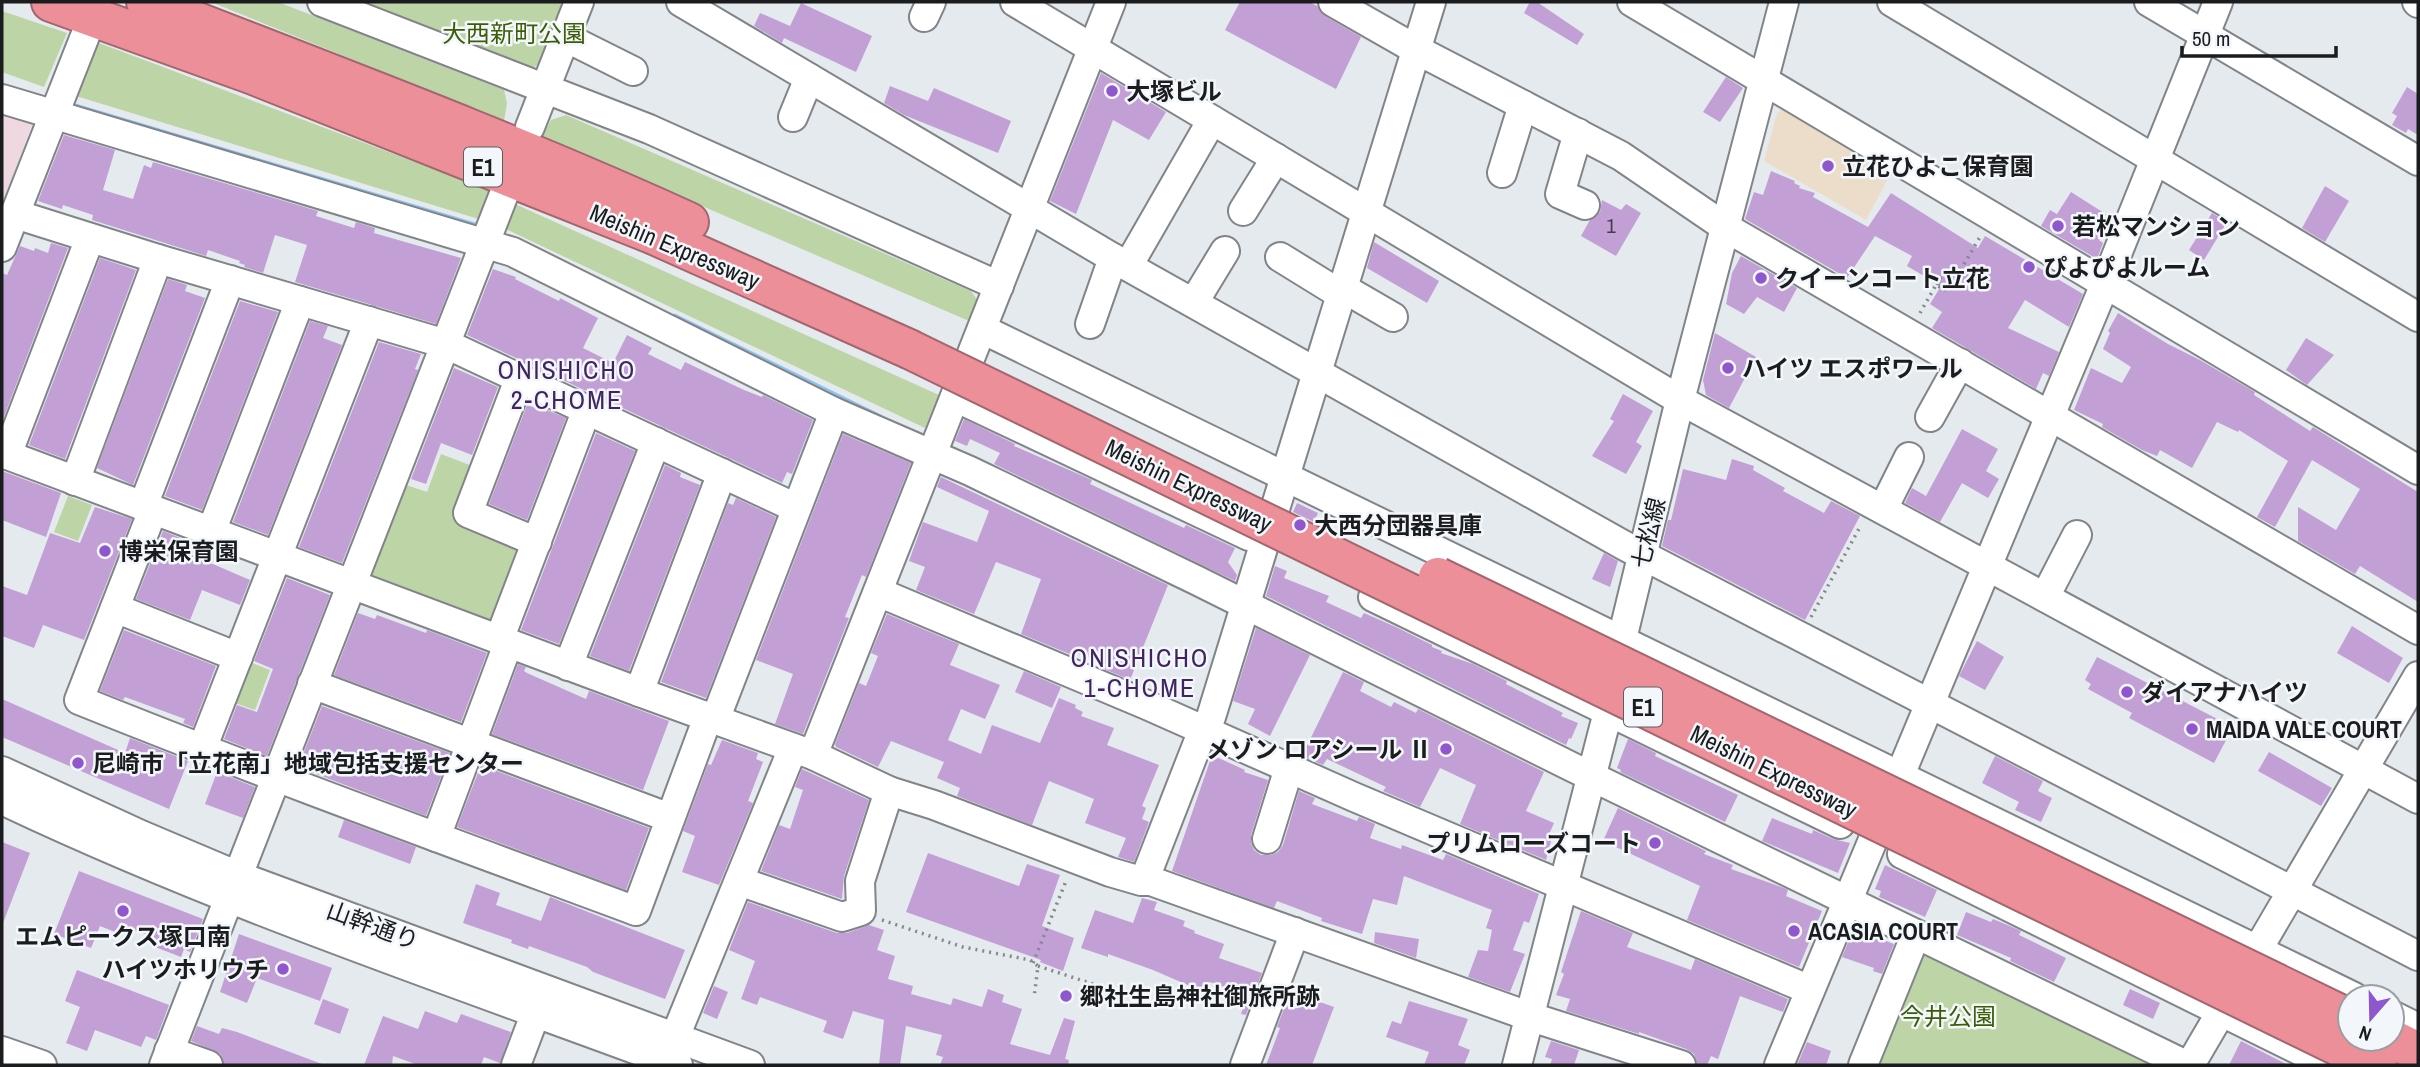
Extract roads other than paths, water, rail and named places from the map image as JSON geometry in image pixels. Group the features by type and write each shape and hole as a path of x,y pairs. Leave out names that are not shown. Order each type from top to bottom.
{"highway":[{"name":"Meishin Expressway","path":"51,2 251,74 912,337 2336,1012"},
{"name":"Meishin Expressway","path":"146,2 610,186 2377,1065"}],"street":[{"path":"322,2 649,130 999,286"},
{"path":"530,127 579,2"},
{"path":"681,2 1121,262 1643,555 2418,956"},
{"path":"1015,2 1680,400 2418,799"},
{"path":"673,1057 739,881 878,593 1111,2"},
{"path":"1333,2 1417,50 1640,167 1726,226 2418,629"},
{"path":"1144,881 1211,717 1431,2"},
{"path":"1632,2 2418,470"},
{"name":"七松線","path":"1517,1065 1608,712 1622,639 1680,400 1784,2"},
{"path":"1892,2 2418,317"},
{"path":"2149,2 2418,162"},
{"path":"1779,1065 2105,284 2218,2"},
{"path":"2,247 85,36"},
{"path":"565,37 633,71"},
{"path":"793,117 809,78"},
{"path":"2,99 513,252 834,412 970,471 2188,1065 2418,676"},
{"path":"1502,173 1523,105"},
{"path":"1090,324 1121,262 1212,120"},
{"path":"1578,133 1560,194 1585,205"},
{"path":"1243,211 1276,158"},
{"path":"208,1065 166,1058 504,194"},
{"path":"15,214 446,344 796,508"},
{"path":"90,238 4,454 803,752 888,791 934,805 1074,859 1110,872 1151,881 1531,1017 1680,1065"},
{"path":"1194,302 1225,251"},
{"path":"1280,257 1393,317"},
{"path":"75,481 158,259"},
{"path":"230,280 115,608 79,700 202,749 636,911 670,818 834,412"},
{"path":"211,532 300,301"},
{"path":"202,749 369,321"},
{"path":"982,329 2336,988"},
{"path":"1930,417 1960,363"},
{"path":"520,377 468,513 537,542"},
{"path":"955,397 1264,543 2329,1065"},
{"path":"436,837 471,743 537,542 587,409"},
{"path":"568,666 656,442"},
{"path":"1877,506 1909,457"},
{"path":"639,692 722,473"},
{"path":"2045,597 2077,535"},
{"path":"878,593 1810,990"},
{"path":"115,608 238,657"},
{"path":"312,684 670,818"},
{"path":"1267,839 1289,768"},
{"name":"山幹通り","path":"2,771 129,830 234,887 536,1012 673,1057 750,1065"},
{"path":"739,881 842,918 861,911 860,881 888,791"},
{"name":"山幹通り","path":"2,800 130,859 234,887 673,1057"},
{"path":"1245,1065 1295,932"},
{"path":"1863,1065 1916,934"},
{"path":"516,1065 536,1012"},
{"path":"2,1051 42,1065"}],"waterway":[{"path":"73,106 476,226"},
{"path":"675,317 879,417"}],"place":[{"name":"大塚ビル","path":"1112,91"},
{"name":"立花ひよこ保育園","path":"1828,166"},
{"name":"若松マンション","path":"2058,226"},
{"name":"ぴよぴよルーム","path":"2029,267"},
{"name":"クイーンコート立花","path":"1761,278"},
{"name":"ハイツ エスポワール","path":"1728,368"},
{"name":"大西分団器具庫","path":"1300,525"},
{"name":"博栄保育園","path":"105,551"},
{"name":"ダイアナハイツ","path":"2127,692"},
{"name":"MAIDA VALE COURT","path":"2192,729"},
{"name":"メゾン ロアシール Ⅱ","path":"1446,749"},
{"name":"尼崎市「立花南」地域包括支援センター","path":"78,763"},
{"name":"プリムローズコート","path":"1655,843"},
{"name":"エムピークス塚口南","path":"123,911"},
{"name":"ACASIA COURT","path":"1794,931"},
{"name":"ハイツホリウチ","path":"283,969"},
{"name":"郷社生島神社御旅所跡","path":"1066,996"}],"district":[{"name":"ONISHICHO 2-CHOME","path":"567,384"},
{"name":"ONISHICHO 1-CHOME","path":"1140,672"}],"park label":[{"name":"大西新町公園","path":"514,33"},
{"name":"今井公園","path":"1948,1016"}]}
